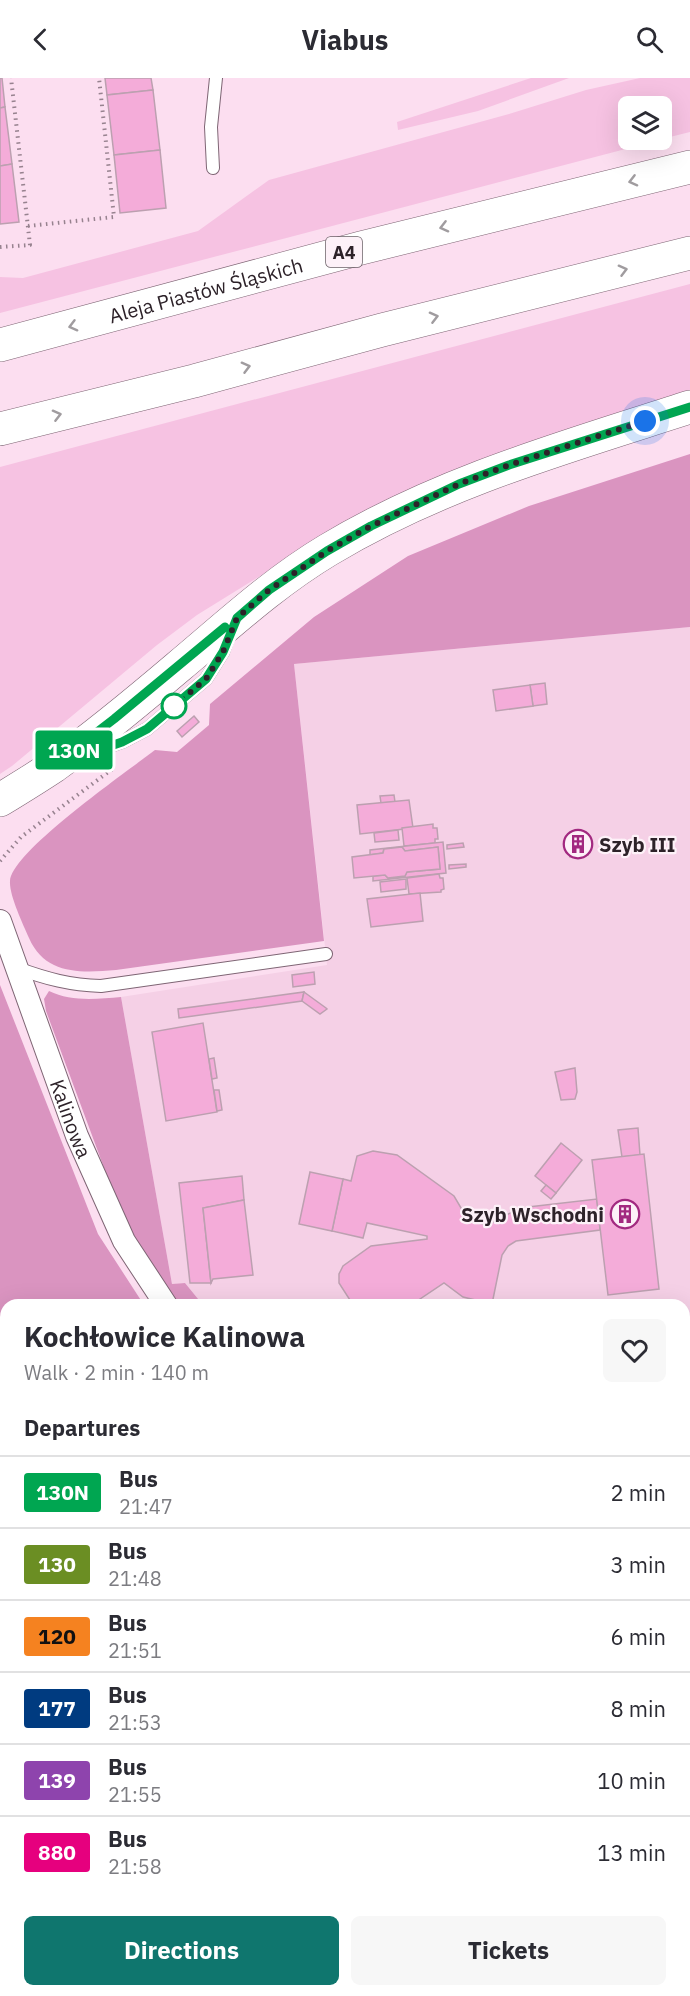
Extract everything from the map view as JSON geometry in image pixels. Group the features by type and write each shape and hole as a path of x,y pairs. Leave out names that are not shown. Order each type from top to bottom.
{"main road":[{"name":"Aleja Piastów Śląskich","path":"0,345 361,248 690,167"},
{"path":"0,429 690,253"},
{"path":"0,800 53,766 123,712 269,590 327,551 411,506 459,484 509,465 690,406"}],"street":[{"name":"Kalinowa","path":"0,921 67,1111 82,1146 124,1241 162,1299"}],"lane":[{"path":"213,168 211,128 216,78"},
{"path":"17,968 51,981 101,986 326,954"}],"path":[{"path":"0,247 30,244 11,78"},
{"path":"28,226 114,217 99,78"},
{"path":"0,861 21,837 117,766"}],"shaded area":[{"path":"531,78 569,78 478,111 398,130 397,122"},
{"path":"640,78 690,78 690,132 672,136 672,96 618,96 618,150 622,150 0,313 0,277 23,278 198,231 269,180 509,114 586,90"},
{"path":"690,284 690,393 354,518 197,615 0,774 0,467"},
{"path":"690,454 690,627 294,664 324,941 116,970 90,971 65,969 54,965 36,950 20,918 10,887 10,881 16,868 30,851 73,812 155,750 177,752 209,725 210,704 314,617 408,556 529,506"},
{"path":"690,627 690,1299 198,1299 185,1283 172,1284 121,997 327,965 294,664"},
{"path":"0,985 98,1234 140,1299 0,1299"},
{"path":"49,991 75,998 121,997 172,1284 185,1283 198,1299 174,1299 127,1230 46,1011 44,999"}],"building":[{"path":"0,78 2,78 5,107 0,108"},
{"path":"105,78 151,78 153,90 107,95"},
{"path":"153,90 160,150 114,155 107,95"},
{"path":"5,107 12,164 0,166 0,108"},
{"path":"160,150 166,208 120,213 114,155"},
{"path":"12,164 19,222 0,224 0,166"},
{"path":"545,683 547,704 533,706 530,685"},
{"path":"530,685 533,706 496,711 493,690"},
{"path":"194,716 199,722 182,737 177,731"},
{"path":"394,795 395,802 381,803 380,796"},
{"path":"409,800 413,828 360,834 357,805"},
{"path":"433,824 433,828 437,828 438,839 435,839 435,843 404,846 402,828"},
{"path":"398,830 399,840 375,842 374,833"},
{"name":"Szyb III","path":"585,832 588,855 570,857 568,834"},
{"path":"443,842 446,873 373,881 373,876 385,875 388,878 405,876 407,872 440,869 438,847 405,851 402,847 384,849 383,853 370,855 370,850"},
{"path":"463,843 464,847 447,849 447,845"},
{"path":"402,847 405,851 438,847 440,869 407,872 405,876 388,878 385,875 354,878 352,857 383,853 384,849"},
{"path":"466,864 466,867 449,869 449,865"},
{"path":"439,874 440,878 443,878 444,889 441,892 409,894 407,878"},
{"path":"406,879 406,889 381,892 380,882"},
{"path":"420,893 423,921 371,927 367,899"},
{"path":"314,972 315,984 293,987 292,975"},
{"path":"304,992 302,1001 179,1018 178,1009"},
{"path":"304,992 327,1009 320,1014 302,1001"},
{"path":"203,1023 217,1112 166,1121 152,1032"},
{"path":"214,1058 217,1078 212,1079 209,1059"},
{"path":"575,1068 577,1092 575,1099 561,1100 555,1072"},
{"path":"214,1090 219,1090 222,1110 217,1111"},
{"path":"638,1128 640,1155 622,1157 618,1130"},
{"path":"561,1143 582,1160 556,1193 535,1176"},
{"path":"373,1151 397,1155 454,1196 464,1213 472,1214 472,1222 488,1225 514,1211 528,1207 597,1199 600,1230 516,1241 508,1246 502,1255 493,1299 463,1297 444,1283 420,1299 349,1299 339,1283 339,1274 343,1266 371,1246 427,1239 427,1236 367,1223 363,1238 332,1231 343,1179 351,1181 357,1156"},
{"name":"Szyb Wschodni","path":"644,1154 659,1289 608,1295 592,1160"},
{"path":"310,1172 343,1179 332,1231 299,1224"},
{"path":"242,1176 244,1200 203,1208 211,1283 190,1283 179,1183"},
{"path":"546,1185 556,1193 551,1199 541,1191"},
{"path":"244,1200 253,1275 213,1279 211,1283 203,1208"}],"bus line":[{"name":"130N","path":"225,627 178,668 53,766 122,742 147,729 206,679 223,652 237,618 269,590 327,551 371,526 459,484 509,465 690,407"}],"place":[{"name":"Szyb III","path":"578,844"},
{"name":"Szyb Wschodni","path":"625,1214"}],"route":[{"path":"174,706 206,679 223,652 237,618 269,590 327,551 371,526 459,484 509,465 645,421"}]}
